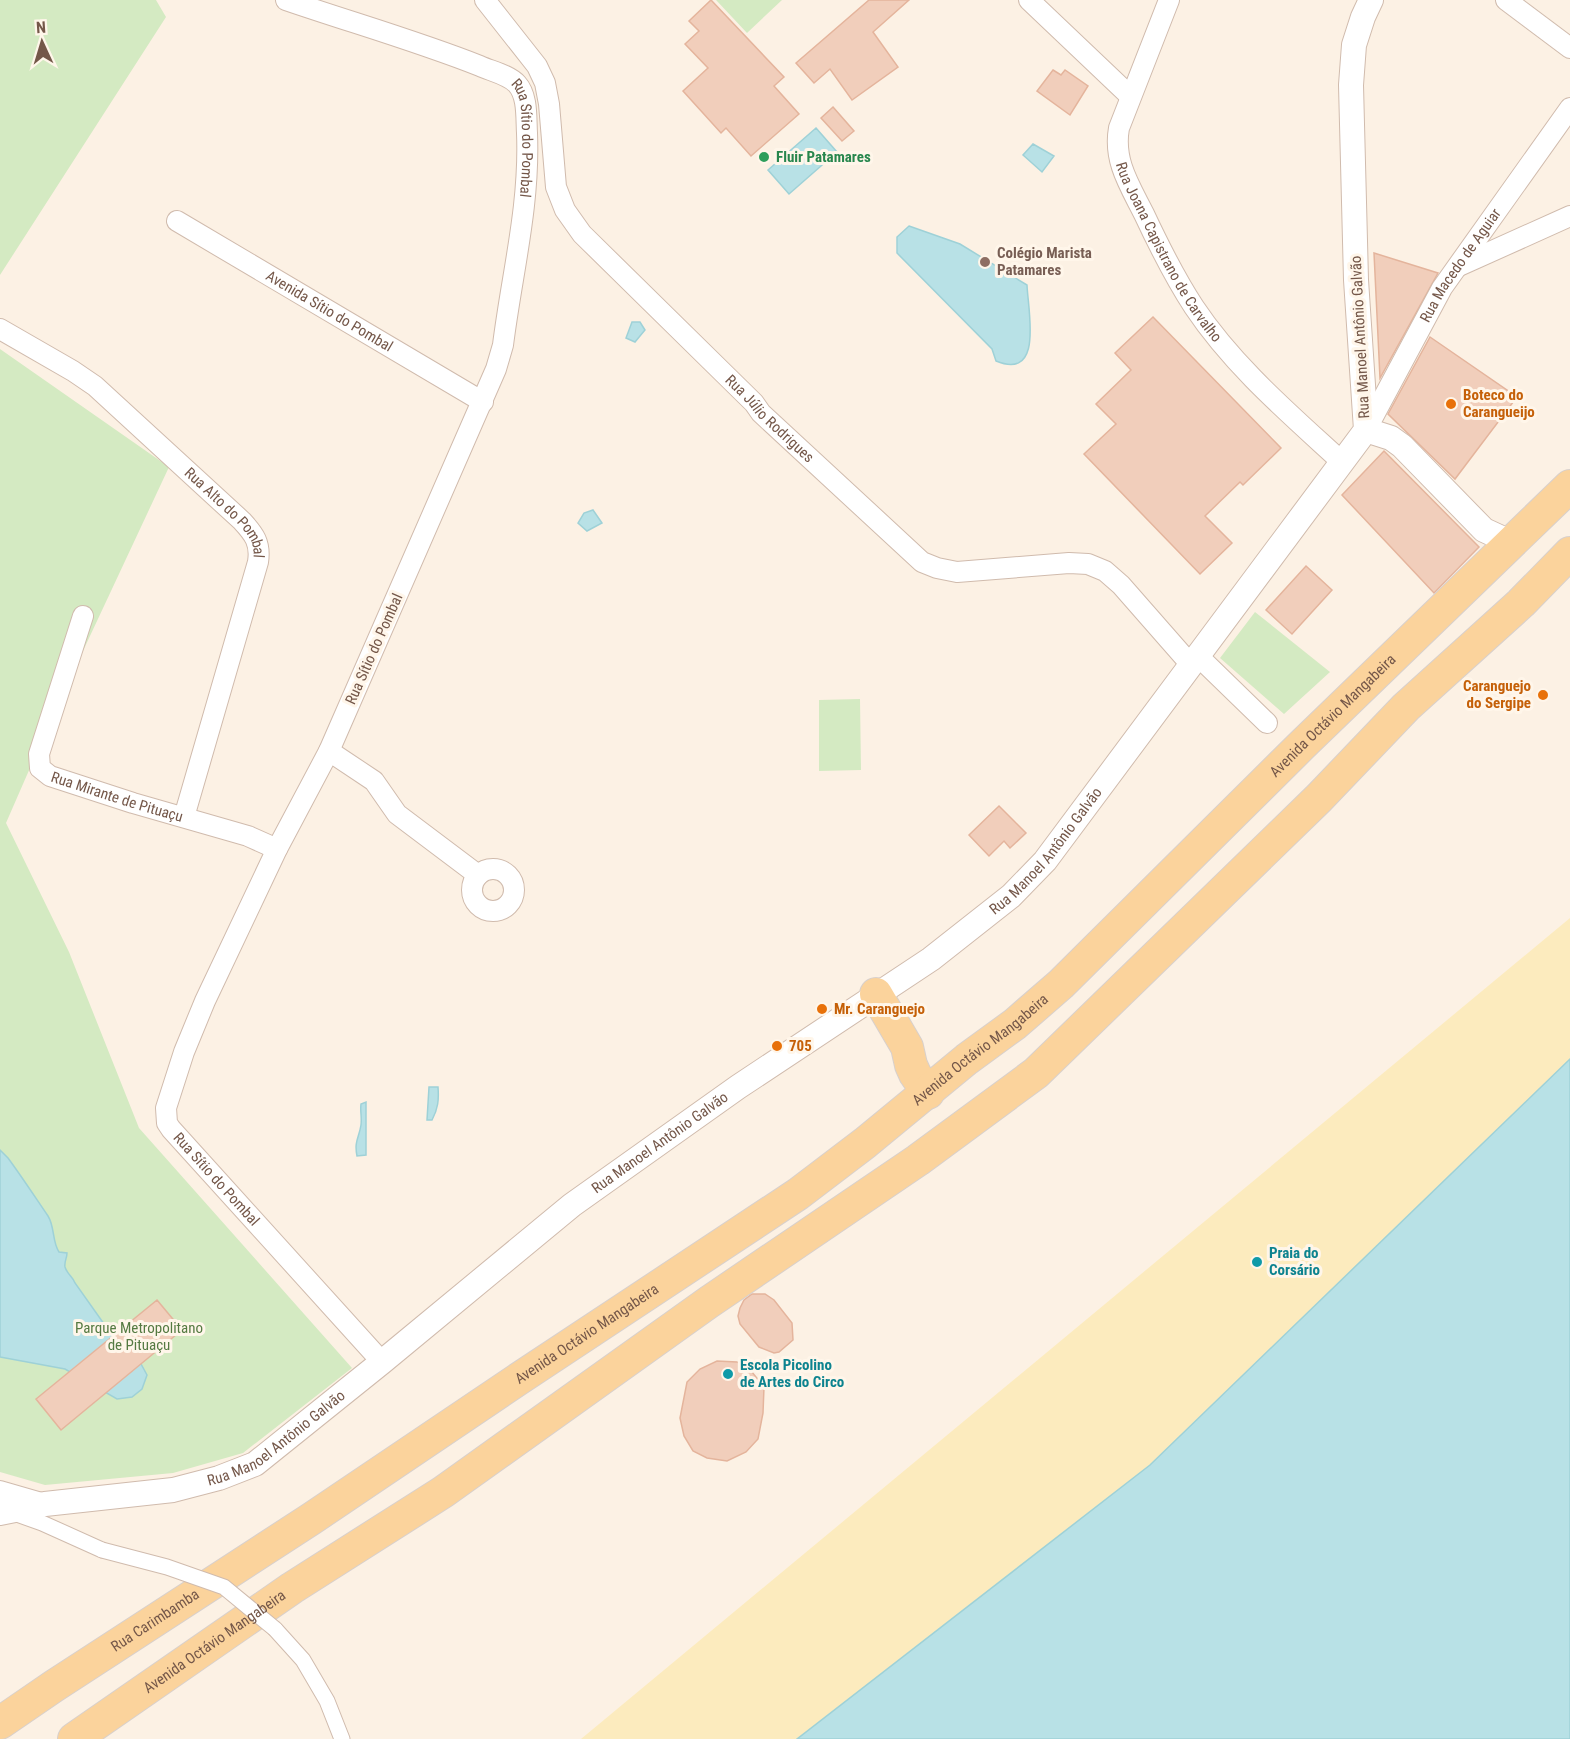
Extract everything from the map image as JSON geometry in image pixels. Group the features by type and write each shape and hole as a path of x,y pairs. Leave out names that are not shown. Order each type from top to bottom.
{"main road":[{"name":"Avenida Octávio Mangabeira","path":"311,1519 798,1194 967,1059 1015,1024 1061,984 1293,753 1570,486"},
{"path":"1510,542 1545,540 1570,533"},
{"name":"Avenida Octávio Mangabeira","path":"74,1739 292,1588 443,1492 700,1309 918,1160 1036,1073 1319,798 1406,707 1521,603 1570,553"},
{"path":"876,994 907,1047 911,1065 928,1092"},
{"path":"907,1047 940,1057 967,1059"},
{"name":"Rua Carimbamba","path":"0,1723 311,1519"}],"street":[{"name":"Rua Sítio do Pombal","path":"286,0 458,57 503,75 517,84 523,96 526,113 528,170 526,198 496,369 329,751 277,849 205,1001 188,1041 166,1108 167,1123 171,1129 382,1362"},
{"name":"Rua Júlio Rodrigues","path":"485,0 537,66 545,83 556,187 565,210 582,234 754,403 761,413 922,562 957,572 1069,563 1088,564 1105,571 1121,585 1195,662"},
{"path":"1029,0 1130,96"},
{"name":"Rua Joana Capistrano de Carvalho","path":"1169,0 1119,128 1116,143 1123,174 1163,254 1194,307 1231,354 1343,464"},
{"name":"Rua Manoel Antônio Galvão","path":"3,1505 45,1504 173,1490 233,1473 255,1464 572,1205 738,1087 876,994 919,968 1011,896 1045,861 1343,464 1366,430 1356,280 1351,85 1354,45 1371,0"},
{"path":"1506,0 1570,48"},
{"name":"Rua Macedo de Aguiar","path":"1366,430 1429,309 1521,174 1570,108"},
{"path":"1459,266 1570,216"},
{"name":"Avenida Sítio do Pombal","path":"177,221 483,402"},
{"name":"Rua Alto do Pombal","path":"0,329 74,371 95,386 242,520 258,541 260,550 258,562 184,817"},
{"path":"1366,430 1391,438 1402,446 1484,530 1510,542"},
{"name":"Rua Mirante de Pituaçu","path":"83,616 39,754 40,768 50,776 248,836 277,849"},
{"path":"1195,662 1268,723"},
{"path":"329,751 374,781 397,814 478,875"},
{"path":"3,1505 102,1550 167,1567 224,1587 276,1629 303,1660 327,1701 342,1739"}],"green space":[{"path":"0,0 156,0 166,17 0,275"},
{"path":"716,0 782,0 747,33"},
{"name":"Parque Metropolitano de Pituaçu","path":"0,349 169,467 54,713 6,823 69,952 139,1128 352,1368 243,1453 173,1473 45,1485 0,1472"},
{"path":"1255,612 1330,672 1284,714 1220,658"},
{"path":"860,699 861,770 819,771 819,700"}],"sand":[{"name":"Praia do Corsário","path":"1570,918 1570,1059 1150,1465 797,1739 581,1739"}],"water":[{"path":"816,128 837,152 789,194 768,170"},
{"path":"1033,144 1054,156 1042,172 1023,155"},
{"path":"909,226 960,244 1027,285 1030,340 1027,353 1021,361 1011,365 996,361 992,349 897,253 897,237"},
{"path":"632,322 640,322 645,330 635,342 626,338"},
{"path":"593,510 602,523 587,531 578,523 584,513"},
{"path":"1570,1059 1570,1739 797,1739 1150,1465"},
{"path":"429,1087 438,1087 438,1104 432,1120 427,1120"},
{"path":"366,1102 366,1155 357,1156 361,1104"},
{"path":"0,1150 48,1216 59,1252 67,1253 65,1265 67,1272 109,1331 141,1364 147,1375 142,1389 132,1397 117,1399 65,1369 0,1357"}],"building":[{"path":"711,0 784,77 774,86 799,114 751,156 726,128 721,133 683,91 708,68 685,44 699,31 689,21"},
{"path":"869,0 909,0 873,32 898,67 852,100 830,69 814,83 796,63"},
{"path":"1053,70 1061,75 1065,70 1088,86 1070,115 1037,91"},
{"path":"833,107 854,131 842,141 821,118"},
{"path":"1374,253 1438,273 1380,378"},
{"path":"1153,317 1281,448 1243,485 1240,482 1205,516 1232,543 1200,574 1084,454 1116,424 1096,404 1131,370 1115,353"},
{"name":"Boteco do Carangueijo","path":"1430,337 1517,397 1455,479 1388,414"},
{"path":"1384,451 1479,547 1434,593 1342,495"},
{"path":"1306,566 1332,590 1292,634 1266,610"},
{"path":"999,806 1026,833 1010,848 1004,841 989,856 969,835"},
{"path":"752,1294 765,1294 774,1300 792,1323 793,1340 779,1352 774,1353 759,1347 740,1324 738,1316 740,1308 744,1300"},
{"path":"157,1300 182,1330 61,1430 36,1399"},
{"path":"717,1361 737,1362 752,1372 764,1387 763,1413 758,1439 746,1452 727,1461 707,1458 693,1451 684,1436 680,1418 687,1382 700,1369"}],"place":[{"name":"Fluir Patamares","path":"764,157"},
{"name":"Colégio Marista Patamares","path":"985,262"},
{"name":"Boteco do Carangueijo","path":"1451,404"},
{"name":"Caranguejo do Sergipe","path":"1543,695"},
{"name":"Mr. Caranguejo","path":"822,1009"},
{"name":"705","path":"777,1046"},
{"name":"Praia do Corsário","path":"1257,1262"},
{"name":"Escola Picolino de Artes do Circo","path":"728,1374"}]}
